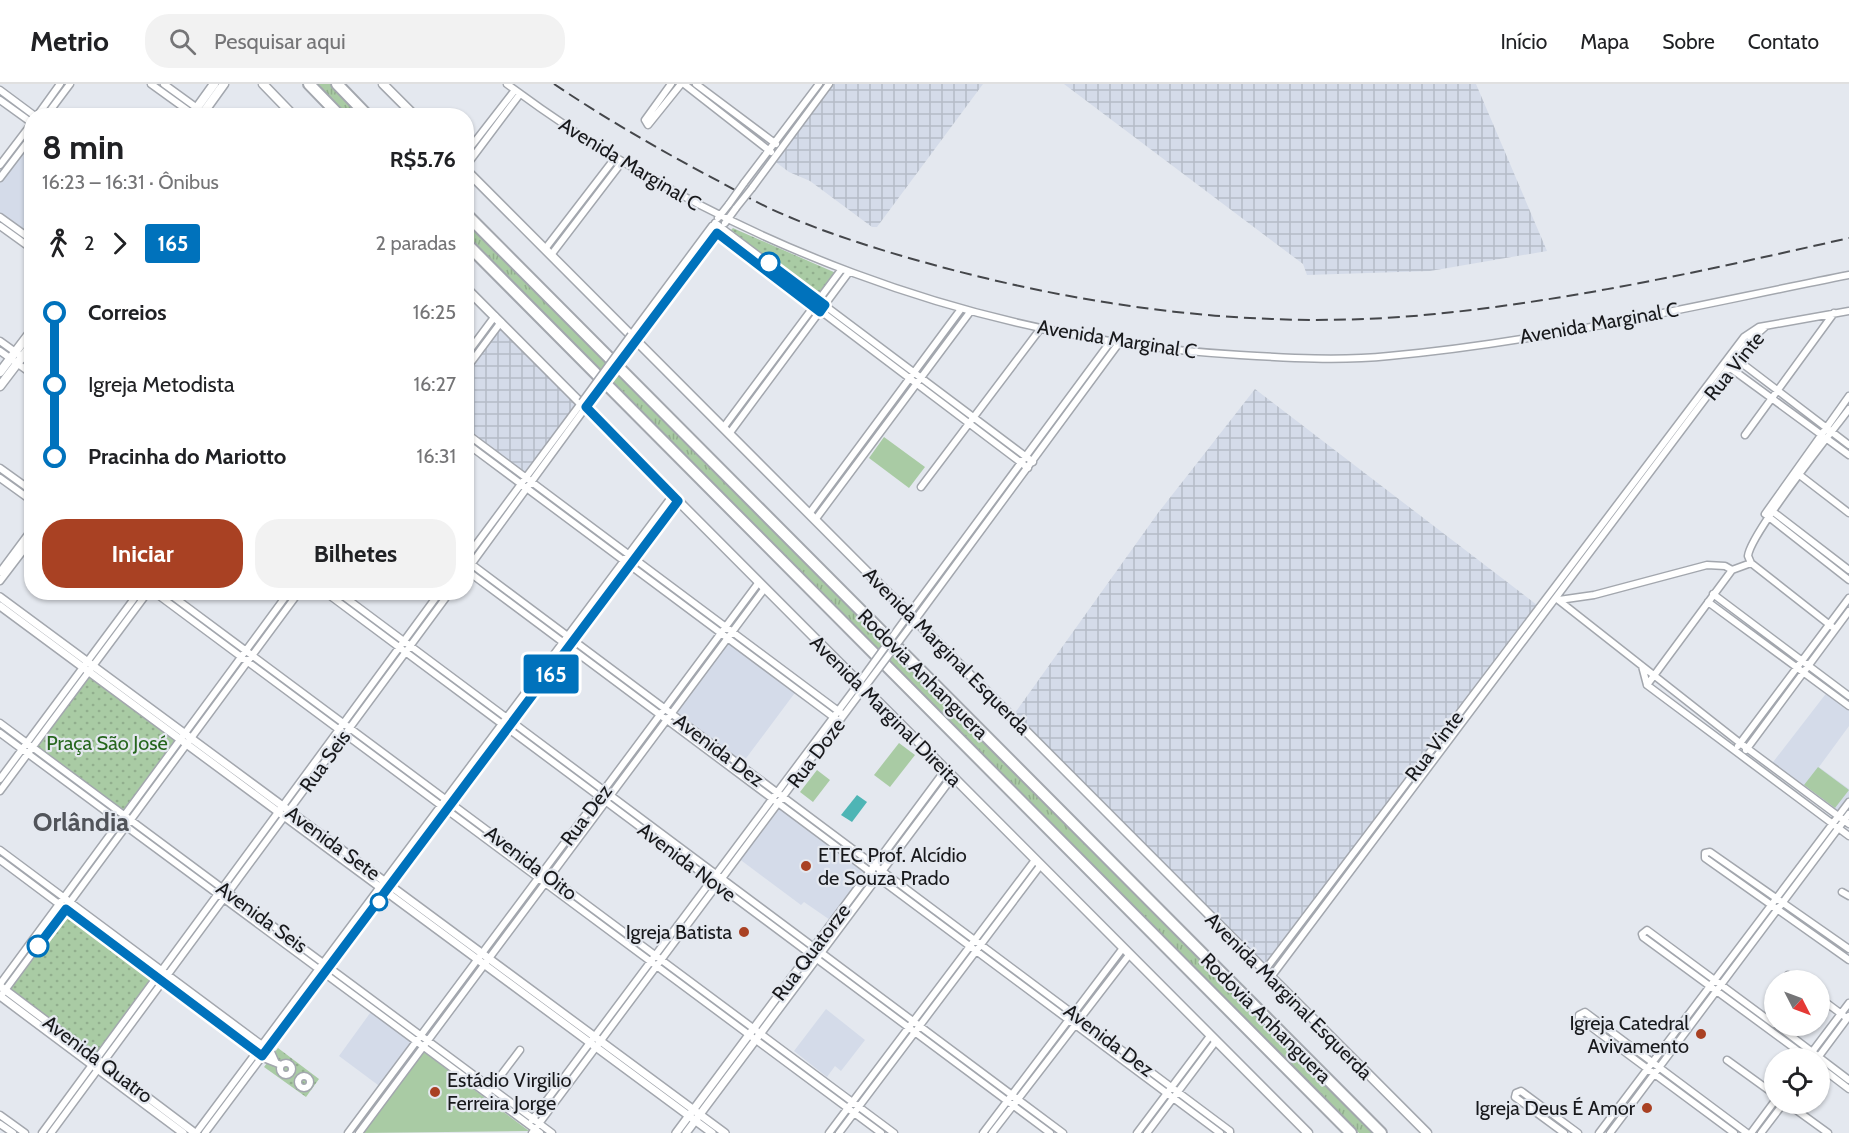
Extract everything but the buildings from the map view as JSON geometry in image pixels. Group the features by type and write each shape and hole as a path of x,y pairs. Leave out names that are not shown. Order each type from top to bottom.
{"highway":[{"path":"309,84 332,108"},
{"path":"337,84 360,108"},
{"name":"Rodovia Anhanguera","path":"474,222 1381,1133"},
{"name":"Rodovia Anhanguera","path":"474,251 1351,1133"}],"main road":[{"path":"201,108 214,84"},
{"path":"203,108 224,84"},
{"path":"263,84 286,108"},
{"path":"383,84 407,108"},
{"name":"Avenida Marginal Esquerda","path":"474,176 1427,1133"},
{"name":"Avenida Marginal Direita","path":"474,296 1308,1133"},
{"path":"0,386 24,344"},
{"path":"0,372 24,351"}],"street":[{"path":"42,108 60,84"},
{"path":"52,108 70,84"},
{"path":"151,84 189,108"},
{"path":"164,84 191,108"},
{"name":"Avenida Marginal C","path":"507,84 622,162 727,220 842,270 970,312 1041,328 1169,351 1290,358 1386,357 1559,332 1849,275"},
{"path":"670,84 644,120 648,125 682,84 776,156"},
{"path":"696,84 781,148"},
{"path":"634,338 744,183 819,84"},
{"path":"474,552 524,480 752,188 829,84"},
{"path":"0,90 25,108"},
{"path":"474,143 517,92"},
{"path":"474,156 517,92"},
{"path":"0,100 24,118"},
{"path":"650,112 656,117"},
{"path":"7,168 0,164 24,132"},
{"path":"0,178 24,146"},
{"path":"548,252 615,158"},
{"path":"548,252 622,162"},
{"path":"0,218 24,234"},
{"path":"0,226 24,243"},
{"path":"713,226 825,305 973,417 1024,460"},
{"path":"719,230 820,312 969,423 1031,465"},
{"path":"726,431 818,300 842,270"},
{"path":"726,431 849,272"},
{"path":"812,517 913,382 915,373 961,309"},
{"path":"1745,435 1834,313 1849,311"},
{"path":"913,382 921,378 970,312"},
{"name":"Rua Vinte","path":"1268,974 1724,363 1767,325 1834,313"},
{"path":"474,346 498,319"},
{"path":"474,356 498,319"},
{"path":"921,487 1041,328"},
{"path":"0,341 24,366"},
{"name":"Rua Doze","path":"535,1127 592,1039 711,880 780,795 841,713 1111,341"},
{"name":"Rua Doze","path":"912,617 1031,465 1119,343"},
{"path":"0,351 24,361"},
{"path":"1733,357 1849,445"},
{"name":"Rua Vinte","path":"1268,974 1558,599 1730,368 1733,357"},
{"path":"1724,363 1849,455"},
{"path":"1835,629 1751,563 1748,556 1750,547 1769,513 1849,396"},
{"path":"474,554 530,485 584,405"},
{"path":"1797,473 1827,439 1849,409"},
{"path":"474,439 631,566 836,719"},
{"path":"474,448 524,480"},
{"path":"0,468 24,485"},
{"path":"1797,473 1849,513"},
{"path":"0,478 24,495"},
{"path":"530,485 632,557 841,713"},
{"path":"386,887 441,806 504,721 625,561 632,557 676,498"},
{"path":"1769,513 1849,570"},
{"path":"1769,513 1849,580"},
{"path":"0,572 24,540"},
{"path":"0,581 24,550"},
{"path":"195,1133 265,1048 386,887 453,804 631,566 632,557"},
{"path":"1647,685 1732,570 1751,563"},
{"path":"1558,599 1594,595 1707,565 1725,566 1732,570"},
{"name":"Avenida Dez","path":"474,566 780,795 973,943 1068,1020 1220,1133"},
{"name":"Avenida Dez","path":"474,576 775,801 876,869"},
{"name":"Rua Dez","path":"358,1133 428,1040 543,872 726,627 762,585"},
{"name":"Rua Dez","path":"348,1133 417,1041 545,884 732,632 762,585"},
{"path":"1713,594 1849,696"},
{"name":"Avenida Sete","path":"0,597 88,667"},
{"path":"1735,750 1849,598"},
{"path":"1558,599 1654,677 1844,821"},
{"path":"0,791 33,747 134,600"},
{"path":"0,779 142,600"},
{"name":"Avenida Oito","path":"165,600 241,657 250,658 350,727 894,1133"},
{"name":"Avenida Oito","path":"178,600 246,650 250,658 345,734 881,1133"},
{"path":"1,992 64,897 120,821 128,816 283,600"},
{"path":"185,738 250,658 292,600"},
{"name":"Avenida Nove","path":"337,600 408,648 602,794 716,874 812,950 816,958 909,1027 1063,1133"},
{"name":"Avenida Nove","path":"348,600 402,644"},
{"name":"Rua Seis","path":"51,1133 162,970 223,893 343,723 434,600"},
{"name":"Rua Seis","path":"283,811 345,734 444,600"},
{"path":"1708,602 1849,706"},
{"name":"Avenida Sete","path":"0,606 185,738 694,1115 725,1133"},
{"path":"1742,755 1849,611"},
{"path":"1642,666 1647,685 1849,836"},
{"name":"Avenida Seis","path":"0,723 128,816 322,971 423,1046 489,1090"},
{"name":"Avenida Seis","path":"0,733 126,826 327,964 422,1035 535,1127 552,1133"},
{"name":"Rua Quatorze","path":"686,1133 694,1115 753,1028 949,774"},
{"name":"Avenida Nove","path":"608,798 717,885 812,950 821,952 921,1025 1009,1097"},
{"name":"Rua Doze","path":"535,1127 722,879 775,801"},
{"path":"1844,821 1849,802"},
{"path":"1606,1124 1611,1131 1658,1071 1714,989 1715,981 1776,898 1836,826 1849,814"},
{"path":"1,992 66,909 126,826 128,816"},
{"path":"1599,1133 1714,989 1722,985 1836,826"},
{"path":"0,850 169,974 265,1048 275,1061"},
{"path":"1849,949 1710,852 1705,853 1705,858 1849,960"},
{"path":"0,860 260,1054 281,1065 283,1074 291,1072 299,1078"},
{"path":"829,1133 973,943 1037,863"},
{"path":"839,1133 979,948 1037,863"},
{"name":"Rua Quatorze","path":"676,1133 694,1115 755,1040 877,877 876,869"},
{"name":"Avenida Dez","path":"877,877 973,943"},
{"path":"1842,892 1849,896"},
{"name":"Rua Seis","path":"100,1060 164,982 223,893"},
{"path":"1764,1016 1647,930 1642,933 1642,937 1793,1048"},
{"name":"Avenida Dez","path":"979,948 1074,1012 1230,1133"},
{"path":"983,1133 1074,1012 1126,952"},
{"path":"992,1133 1075,1024 1126,952"},
{"path":"1681,965 1685,958"},
{"name":"Avenida Quatro","path":"1,992 100,1060 195,1133"},
{"name":"Avenida Quatro","path":"1,992 183,1133"},
{"path":"1814,1048 1849,1003"},
{"path":"1826,1048 1848,1018 1830,1006"},
{"path":"1651,1066 1585,1012 1580,1014 1579,1018 1749,1133 1764,1114"},
{"path":"1791,1036 1808,1048"},
{"path":"1137,1133 1167,1093 1213,1039"},
{"path":"1147,1133 1213,1039"},
{"path":"489,1090 520,1050"},
{"path":"205,1133 260,1054"},
{"path":"1727,1060 1764,1087"},
{"name":"Rua Seis","path":"42,1133 95,1067"},
{"path":"1830,1067 1849,1080"},
{"path":"1658,1071 1734,1133"},
{"path":"1830,1075 1849,1089"},
{"path":"1564,1133 1515,1097 1516,1093 1521,1091 1578,1133"},
{"name":"Avenida Nove","path":"1016,1102 1050,1133"},
{"path":"1539,1115 1544,1108"},
{"path":"1761,1133 1775,1114"},
{"path":"1802,1114 1828,1133"},
{"path":"0,1115 25,1133"},
{"name":"Avenida Sete","path":"694,1115 712,1133"},
{"path":"0,1124 13,1133"}],"shaded area":[{"path":"829,84 983,84 877,227 872,227 810,181 789,172 773,160"},
{"path":"1064,84 1476,84 1547,251 1430,271 1307,275 1303,264"},
{"path":"24,146 24,234 0,217 0,179"},
{"path":"501,322 581,402 526,477 474,438 474,359"},
{"path":"1255,389 1537,605 1264,968 1012,717 1158,513"},
{"path":"727,638 797,690 741,765 671,714"},
{"path":"1828,691 1849,707 1849,726 1819,767 1849,789 1849,802 1838,817 1770,766"},
{"name":"ETEC Prof. Alcídio de Souza Prado","path":"778,803 870,872 833,922 804,902 801,905 738,858"},
{"path":"373,1009 417,1041 382,1088 339,1056"},
{"path":"826,1009 865,1040 841,1071 835,1066 827,1077 794,1051"}],"green space":[{"path":"314,84 332,84 356,108 338,108"},
{"path":"474,228 1374,1133 1359,1133 474,244"},
{"path":"733,228 836,273 818,298 731,230"},
{"path":"884,437 925,467 909,488 869,458"},
{"name":"Praça São José","path":"88,672 180,739 125,814 33,747"},
{"path":"899,743 915,755 890,787 874,775"},
{"path":"1818,767 1849,790 1835,808 1804,785"},
{"path":"817,770 830,780 813,802 800,792"},
{"path":"65,908 157,977 98,1058 5,990"},
{"path":"278,1048 319,1079 306,1097 264,1067"},
{"name":"Estádio Virgilio Ferreira Jorge","path":"424,1052 529,1131 361,1133"}],"water":[{"path":"857,795 867,802 852,822 841,815"}],"railway":[{"path":"554,84 647,142 754,201 835,234 923,262 1005,283 1065,295 1188,313 1311,320 1373,319 1435,314 1591,292 1849,238"}],"bus line":[{"name":"165","path":"38,946 66,909 262,1056 678,501 586,407 717,233 820,312 825,305 769,263"}],"place":[{"name":"ETEC Prof. Alcídio de Souza Prado","path":"806,866"},
{"name":"Igreja Batista","path":"744,932"},
{"name":"Igreja Catedral Avivamento","path":"1701,1034"},
{"name":"Estádio Virgilio Ferreira Jorge","path":"435,1092"},
{"name":"Igreja Deus É Amor","path":"1647,1108"}],"district":[{"name":"Orlândia","path":"81,822"}]}
